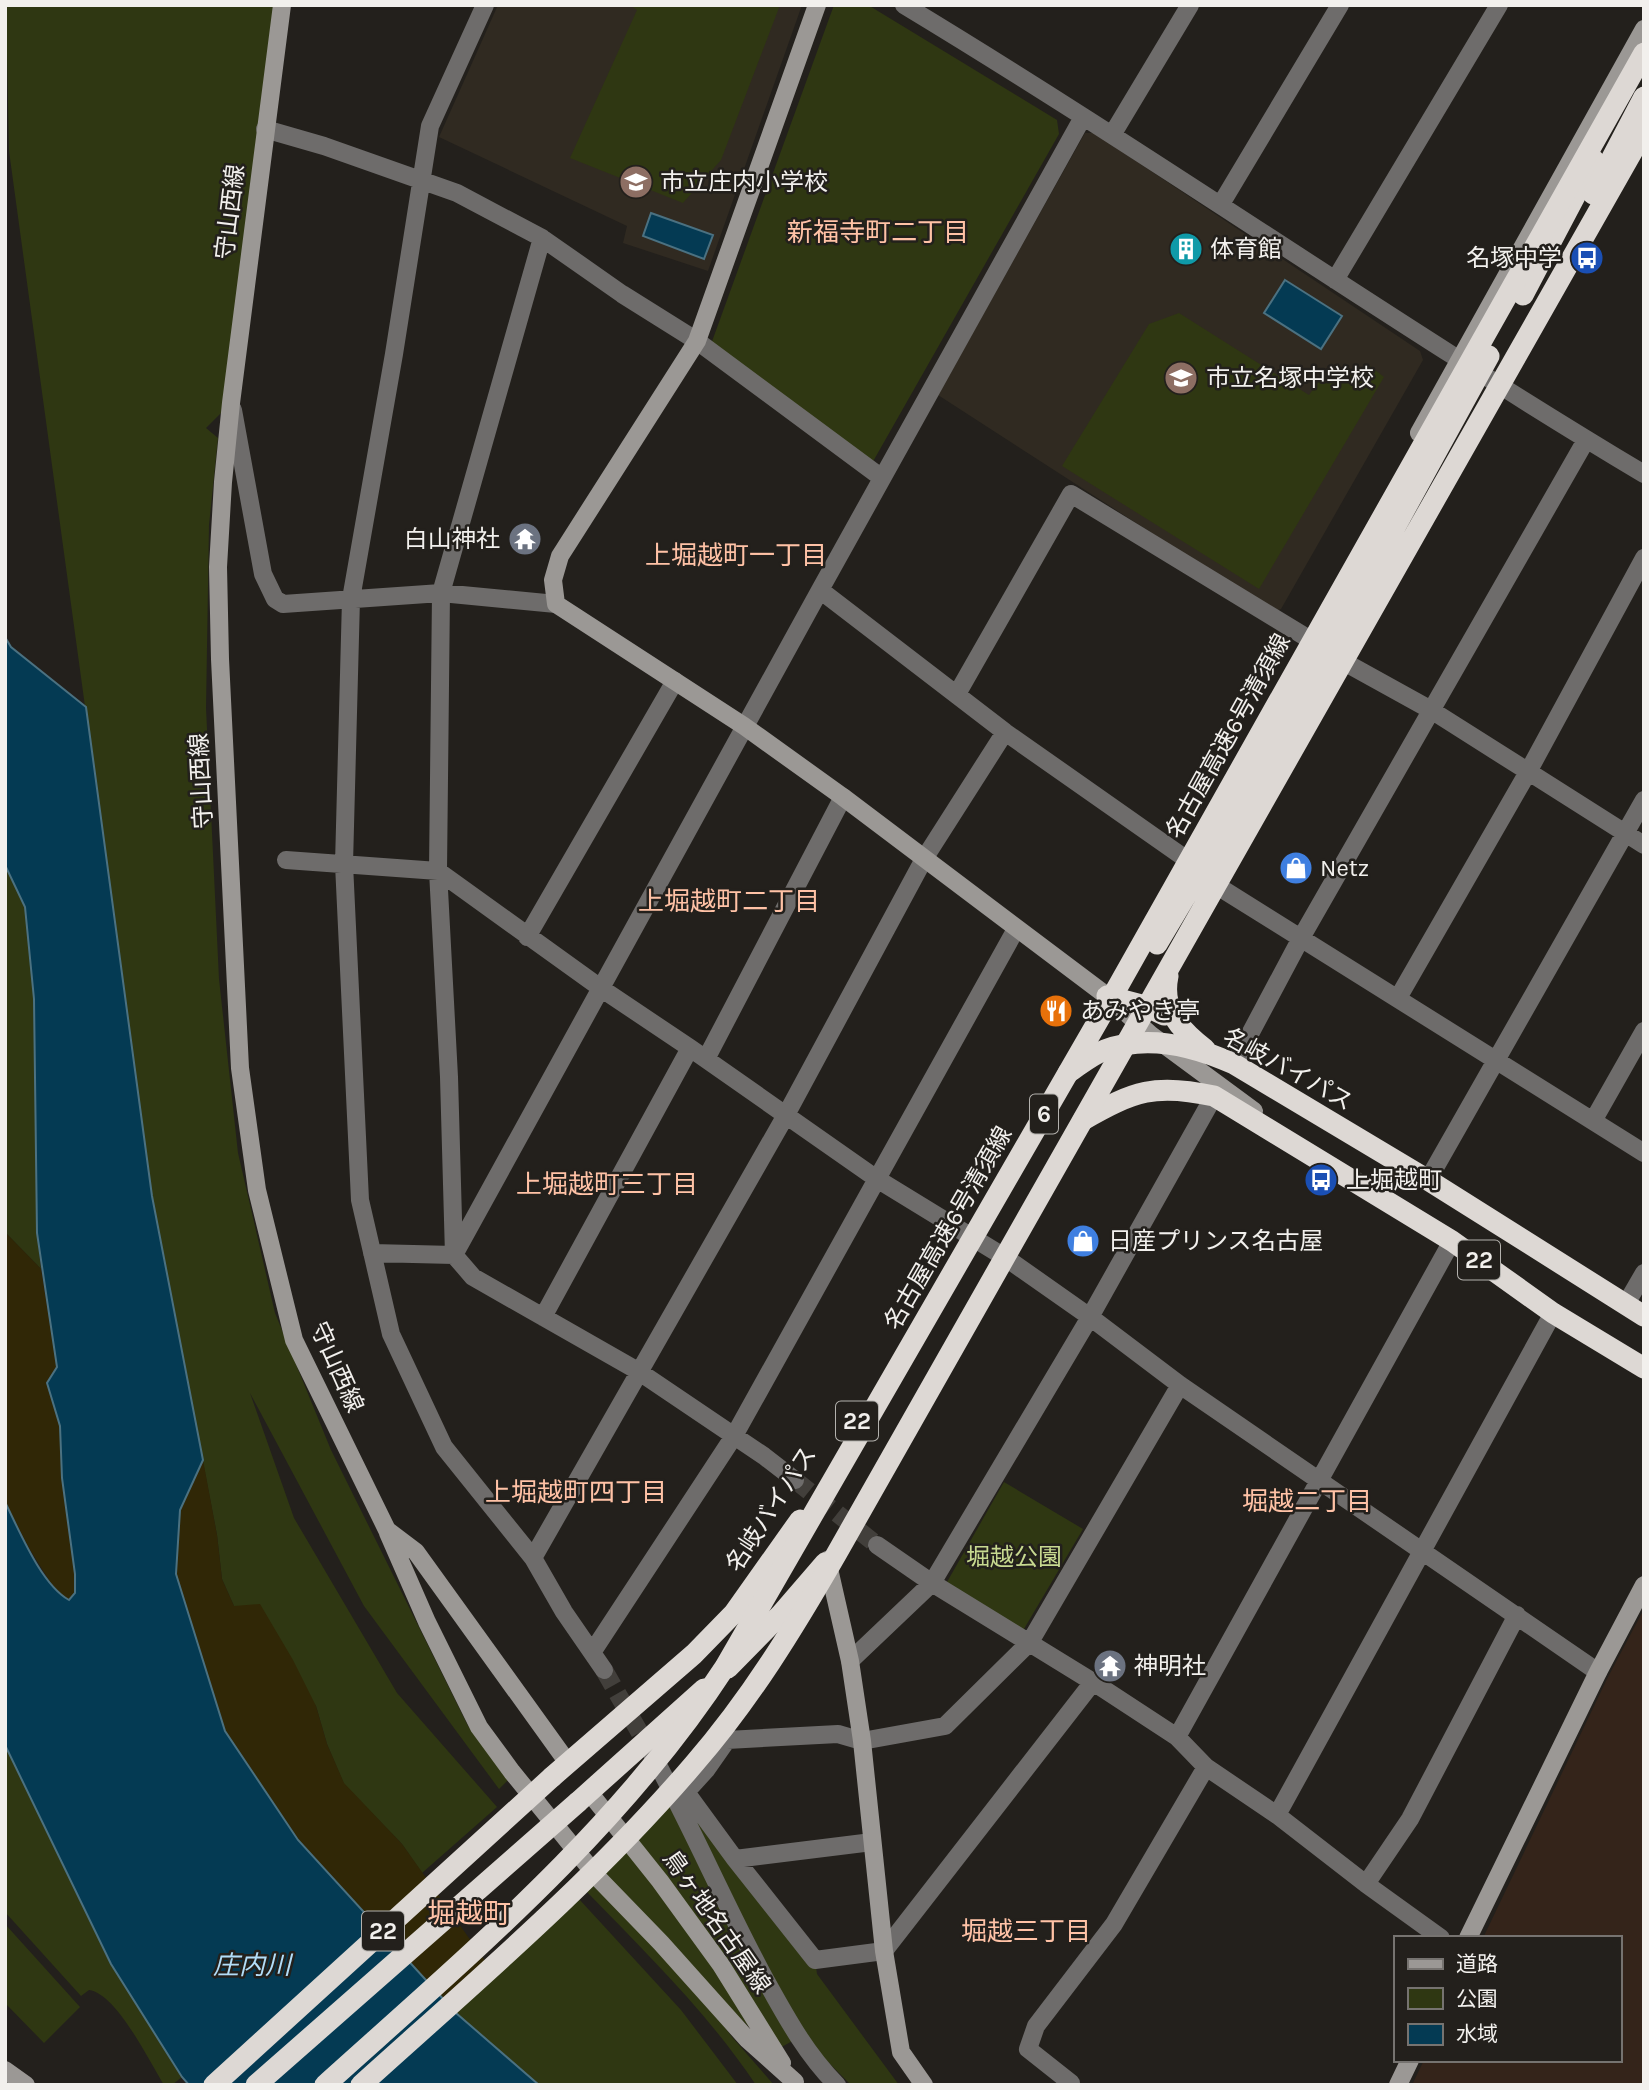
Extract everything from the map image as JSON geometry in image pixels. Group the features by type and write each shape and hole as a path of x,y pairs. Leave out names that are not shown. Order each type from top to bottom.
{"highway":[{"name":"名古屋高速6号清須線","path":"325,2085 491,1935 567,1861 629,1794 702,1702 771,1589 1039,1113 1644,53"},
{"path":"1039,1113 1099,1042 1271,753 1569,211 1644,59"},
{"path":"1488,407 1608,163 1644,97"},
{"name":"6","path":"361,2085 557,1906 637,1828 696,1762 733,1715 785,1640 1644,133"},
{"path":"1083,1120 1134,1020 1168,976"},
{"path":"1168,976 1165,989 1167,1004 1175,1021 1188,1037 1212,1054"},
{"path":"1134,1020 1175,1021"},
{"name":"名岐バイパス","path":"214,2085 560,1770 694,1654 734,1613 799,1523 965,1232 1039,1113 1066,1074 1105,1050 1134,1020 1234,1064 1428,1180 1635,1310"},
{"name":"22","path":"256,2085 743,1654 827,1560 857,1524 1083,1120 1123,1098 1142,1092 1175,1089 1214,1096 1452,1241 1553,1313 1644,1368"}],"street":[{"name":"守山西線","path":"282,5 231,403 218,567 240,1068 257,1189 295,1340 479,1727 599,1879 747,2039 796,2083"},
{"path":"485,5 430,126 351,599 344,864 360,1200 391,1334 444,1447 533,1558 564,1612 604,1670"},
{"path":"556,604 553,580 559,556 698,341 817,5"},
{"path":"904,5 1015,72 1503,388 1644,474"},
{"path":"1112,135 1191,5"},
{"path":"1221,204 1340,5"},
{"path":"1335,281 1499,5"},
{"path":"1134,1020 1131,982 1133,954 1308,639 1458,358 1644,29"},
{"path":"454,1255 881,478 1083,117"},
{"path":"265,129 421,179 468,198 542,238 622,294 698,341 881,478"},
{"path":"1168,976 1503,388 1644,133"},
{"path":"542,238 441,593 438,871 449,1077 454,1255 473,1277 638,1371 795,1480"},
{"path":"231,403 263,574 275,599 283,604 441,593 556,604 744,726 843,797 1313,1155"},
{"path":"1234,1064 1301,938 1586,440"},
{"path":"957,694 1070,494 1308,639"},
{"path":"1398,998 1528,772 1644,558"},
{"path":"820,590 1005,732 1186,859"},
{"path":"1346,663 1431,710 1644,845"},
{"path":"527,937 676,681"},
{"path":"533,1558 786,1115 925,859 1005,732"},
{"path":"706,1059 843,797"},
{"path":"1428,1180 1644,800"},
{"path":"286,860 438,871 527,937 877,1179 1006,1258 1180,1385 1598,1672"},
{"path":"1219,887 1644,1153"},
{"path":"593,1651 734,1436 1016,929"},
{"path":"1039,1113 1134,1020 1133,954"},
{"path":"1593,1121 1644,1031"},
{"path":"542,1317 690,1048"},
{"path":"850,1661 932,1583 1090,1317 1214,1096"},
{"path":"1177,1737 1452,1241"},
{"path":"372,1253 454,1255"},
{"path":"1635,1310 1644,1273"},
{"path":"1277,1815 1553,1313"},
{"path":"679,1792 706,1770 727,1740 838,1734 862,1741 945,1726 1030,1643 1180,1385"},
{"name":"守山西線","path":"387,1530 416,1552 560,1770"},
{"path":"877,1545 932,1583 1177,1737 1206,1767 1277,1815 1438,1936"},
{"path":"827,1560 850,1661 862,1741 884,1951 901,2052 924,2085"},
{"path":"1469,1936 1598,1672 1644,1586"},
{"path":"1366,1884 1410,1819 1517,1615"},
{"path":"652,1754 679,1792 815,1961 884,1951 1093,1682"},
{"path":"1069,2085 1071,2083 1028,2049 1036,2026 1114,1924 1206,1767"},
{"path":"679,1792 749,1948 798,2038 837,2085"},
{"name":"鳥ヶ地名古屋線","path":"584,1797 660,1881 721,1965 796,2083"},
{"path":"735,1859 872,1842"},
{"path":"774,2051 798,2038"},
{"path":"1398,2085 1409,2062"},
{"path":"5,2070 26,2085"}],"shaded area":[{"name":"市立庄内小学校","path":"498,5 802,5 708,271 623,243 627,226 439,137"},
{"name":"市立名塚中学校","path":"1085,133 1094,133 1420,351 1423,360 1281,609 1274,612 938,395"},
{"path":"1644,1609 1644,2085 1412,2085 1423,2062 1621,2062 1621,1936 1484,1936 1607,1679"}],"green space":[{"path":"6,5 282,5 231,403 206,428 218,438 209,525 206,708 219,979 238,1153 275,1313 331,1450 468,1726 508,1780 499,1789 364,1606 250,1393 294,1518 397,1693 497,1807 422,1873 402,1844 344,1784 327,1744 316,1706 234,1606 222,1579 217,1535 152,1196 9,151"},
{"path":"630,5 780,5 721,160 683,203 570,158 637,10"},
{"path":"834,5 868,5 1057,120 1059,134 871,465 710,347"},
{"path":"1179,313 1309,395 1325,373 1340,384 1350,370 1361,376 1370,366 1384,377 1259,589 1062,466 1149,324"},
{"path":"5,865 25,907 34,999 37,1233 41,1269 5,1232"},
{"name":"堀越公園","path":"1004,1482 1083,1529 1021,1634 947,1582"},
{"path":"5,1745 111,1964 182,2077 172,2085 164,2085 131,2030 110,2003 100,1994 89,1990 81,1996 5,1912"},
{"path":"672,1793 735,1859 815,1960 817,1974 899,2085 851,2085 815,2049 798,2038 774,2051 666,1947 732,2037 774,2085 756,2085 697,2008 587,1892"},
{"path":"579,1899 681,2010 738,2085 539,2085 456,2013"},
{"path":"5,1924 80,2007 44,2043 5,2003"}],"sand":[{"path":"5,1232 41,1269 57,1367 47,1383 60,1426 62,1478 75,1574 75,1593 69,1601 57,1593 5,1502"},
{"path":"203,1460 222,1579 234,1606 260,1604 316,1706 327,1744 344,1783 402,1844 496,1976 456,2013 298,1840 225,1731 176,1574 180,1510"}],"water":[{"path":"651,213 713,235 704,259 643,236"},
{"path":"1285,280 1342,316 1321,349 1264,313"},
{"name":"庄内川","path":"5,637 11,647 86,707 152,1196 203,1460 180,1510 176,1574 225,1731 298,1840 456,2013 539,2085 189,2085 111,1964 5,1745 5,1502 40,1570 69,1600 75,1593 75,1574 62,1478 60,1426 47,1383 57,1367 37,1233 34,999 25,907 5,865"}],"tunnel":[{"path":"795,1480 877,1545"},
{"path":"604,1670 652,1754"}],"place":[{"name":"市立庄内小学校","path":"636,182"},
{"name":"体育館","path":"1186,249"},
{"name":"名塚中学","path":"1587,258"},
{"name":"市立名塚中学校","path":"1181,378"},
{"name":"白山神社","path":"525,539"},
{"name":"Netz","path":"1296,868"},
{"name":"あみやき亭","path":"1056,1011"},
{"name":"上堀越町","path":"1321,1180"},
{"name":"日産プリンス名古屋","path":"1083,1241"},
{"name":"神明社","path":"1110,1666"}],"district":[{"name":"新福寺町二丁目","path":"878,232"},
{"name":"上堀越町一丁目","path":"736,555"},
{"name":"上堀越町二丁目","path":"729,901"},
{"name":"上堀越町三丁目","path":"607,1184"},
{"name":"上堀越町四丁目","path":"576,1492"},
{"name":"堀越二丁目","path":"1307,1501"},
{"name":"堀越町","path":"469,1913"},
{"name":"堀越三丁目","path":"1026,1931"}]}
